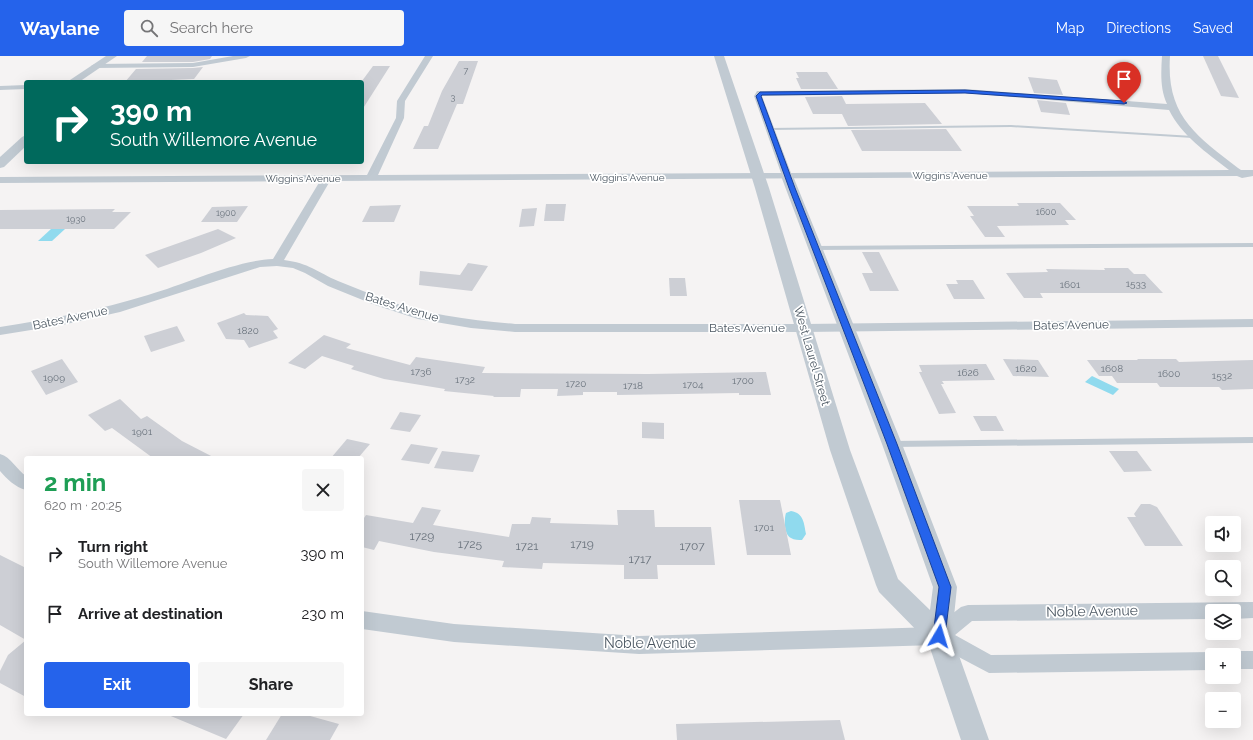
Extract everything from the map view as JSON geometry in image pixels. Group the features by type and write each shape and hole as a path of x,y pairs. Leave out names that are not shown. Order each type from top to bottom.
{"street":[{"path":"75,80 112,56"},
{"path":"95,66 193,65 246,56"},
{"path":"371,178 400,118 402,101 429,56"},
{"name":"West Laurel Street","path":"719,56 758,176 840,450 888,585 939,636 975,740"},
{"path":"1166,56 1166,89 1170,107 1193,137 1253,182"},
{"path":"0,88 24,87"},
{"name":"West Laurel Street","path":"939,636 945,587 892,444 814,248 758,96 760,93 965,91 1022,94 1170,107"},
{"path":"0,164 24,141"},
{"name":"Wiggins Avenue","path":"0,180 1253,173"},
{"path":"277,262 327,178"},
{"name":"Bates Avenue","path":"3,332 115,309 259,263 277,262 296,265 309,270 332,283 380,302 423,316 472,324 515,328 845,328 1253,323"},
{"path":"0,460 14,476 24,483"},
{"name":"Noble Avenue","path":"364,620 454,633 639,645 939,636 968,614 1253,610"},
{"path":"939,636 989,664 1205,661"},
{"path":"1241,660 1253,660"}],"lane":[{"path":"770,129 1011,126 1193,137"},
{"path":"814,248 1253,245"},
{"path":"892,444 1253,440"}],"water":[{"path":"51,229 65,229 52,241 38,241"},
{"path":"1092,376 1119,389 1113,395 1085,382"},
{"path":"791,511 799,514 803,520 806,534 802,540 792,539 787,534 785,527 785,516 786,513"}],"building":[{"path":"147,56 212,56 210,59 193,62 142,62"},
{"path":"1203,56 1218,56 1239,98 1221,96"},
{"path":"459,61 478,61 463,104 457,104 438,149 413,149 424,126 428,126 442,91"},
{"path":"373,66 390,66 364,107 364,80 363,80"},
{"path":"203,67 194,79 127,80 136,69"},
{"path":"796,72 827,72 838,89 801,89 796,78 799,78"},
{"path":"1028,77 1057,80 1063,95 1034,93"},
{"path":"842,96 846,104 925,103 942,124 848,126 842,114 813,114 805,97"},
{"path":"1037,100 1066,103 1070,115 1041,112"},
{"path":"946,129 962,151 862,151 851,130"},
{"path":"1017,203 1060,203 1076,220 1065,220 1069,225 997,226 1005,237 985,237 970,216 974,216 967,206 1019,206"},
{"path":"546,204 566,204 564,221 544,221"},
{"path":"401,205 394,222 362,222 370,206"},
{"path":"248,206 237,222 201,222 212,207"},
{"path":"537,208 534,226 519,227 522,209"},
{"path":"115,209 112,212 131,212 114,229 0,229 0,210"},
{"path":"218,229 236,238 201,253 158,268 145,255"},
{"path":"862,252 879,252 899,291 870,291 862,273 873,273"},
{"path":"468,263 488,266 472,291 419,285 420,271 460,275"},
{"path":"1104,268 1128,268 1134,274 1145,274 1163,293 1040,293 1043,298 1024,298 1006,273 1048,272 1046,269 1105,270"},
{"path":"669,278 685,278 687,296 670,296"},
{"path":"956,280 973,280 985,299 954,299 946,284 958,284"},
{"path":"244,313 246,315 268,316 278,329 273,331 278,338 249,348 244,340 226,339 217,323"},
{"path":"177,326 185,341 151,352 144,336"},
{"path":"324,335 351,344 346,348 410,365 416,357 485,367 482,373 648,374 766,372 771,395 739,395 739,393 617,395 617,392 583,392 583,395 557,396 558,389 521,389 520,397 493,397 494,396 444,391 445,389 384,379 351,369 354,366 322,356 305,369 288,363"},
{"path":"62,359 78,382 46,395 31,371"},
{"path":"1003,359 1038,360 1049,377 1013,376"},
{"path":"1137,359 1176,359 1179,362 1253,360 1253,389 1222,390 1219,387 1160,387 1157,383 1117,383 1112,376 1099,376 1087,360 1138,360"},
{"path":"986,364 995,380 942,381 944,384 941,384 956,413 939,414 919,372 922,372 919,365"},
{"path":"120,399 141,419 147,416 182,441 211,456 150,456 112,428 105,431 88,415"},
{"path":"400,412 421,415 410,432 390,429"},
{"path":"973,416 996,416 1004,431 981,431"},
{"path":"642,422 664,423 664,439 642,438"},
{"path":"347,439 370,444 360,456 333,456"},
{"path":"411,444 438,448 429,464 401,460"},
{"path":"442,451 480,455 473,472 434,468"},
{"path":"1109,451 1137,451 1152,471 1124,472"},
{"path":"739,500 780,500 791,555 747,555"},
{"path":"1141,504 1150,504 1157,507 1183,546 1145,546 1127,517 1136,517 1134,514"},
{"path":"422,507 441,510 433,525 509,537 512,524 530,524 532,517 551,518 550,523 618,525 617,510 654,510 655,527 711,527 715,565 657,565 658,579 624,579 624,565 543,563 542,569 502,567 504,561 434,552 379,541 374,550 364,548 364,518 366,515 413,523"},
{"path":"0,555 24,567 24,639 0,625"},
{"path":"24,642 24,696 0,683 0,671 8,655"},
{"path":"171,716 243,716 226,739"},
{"path":"281,716 310,716 339,724 330,740 266,740"},
{"path":"840,720 845,740 677,740 676,724"}],"route":[{"path":"939,636 945,587 892,444 845,328 758,96 760,93 965,91 1022,94 1124,103"}]}
